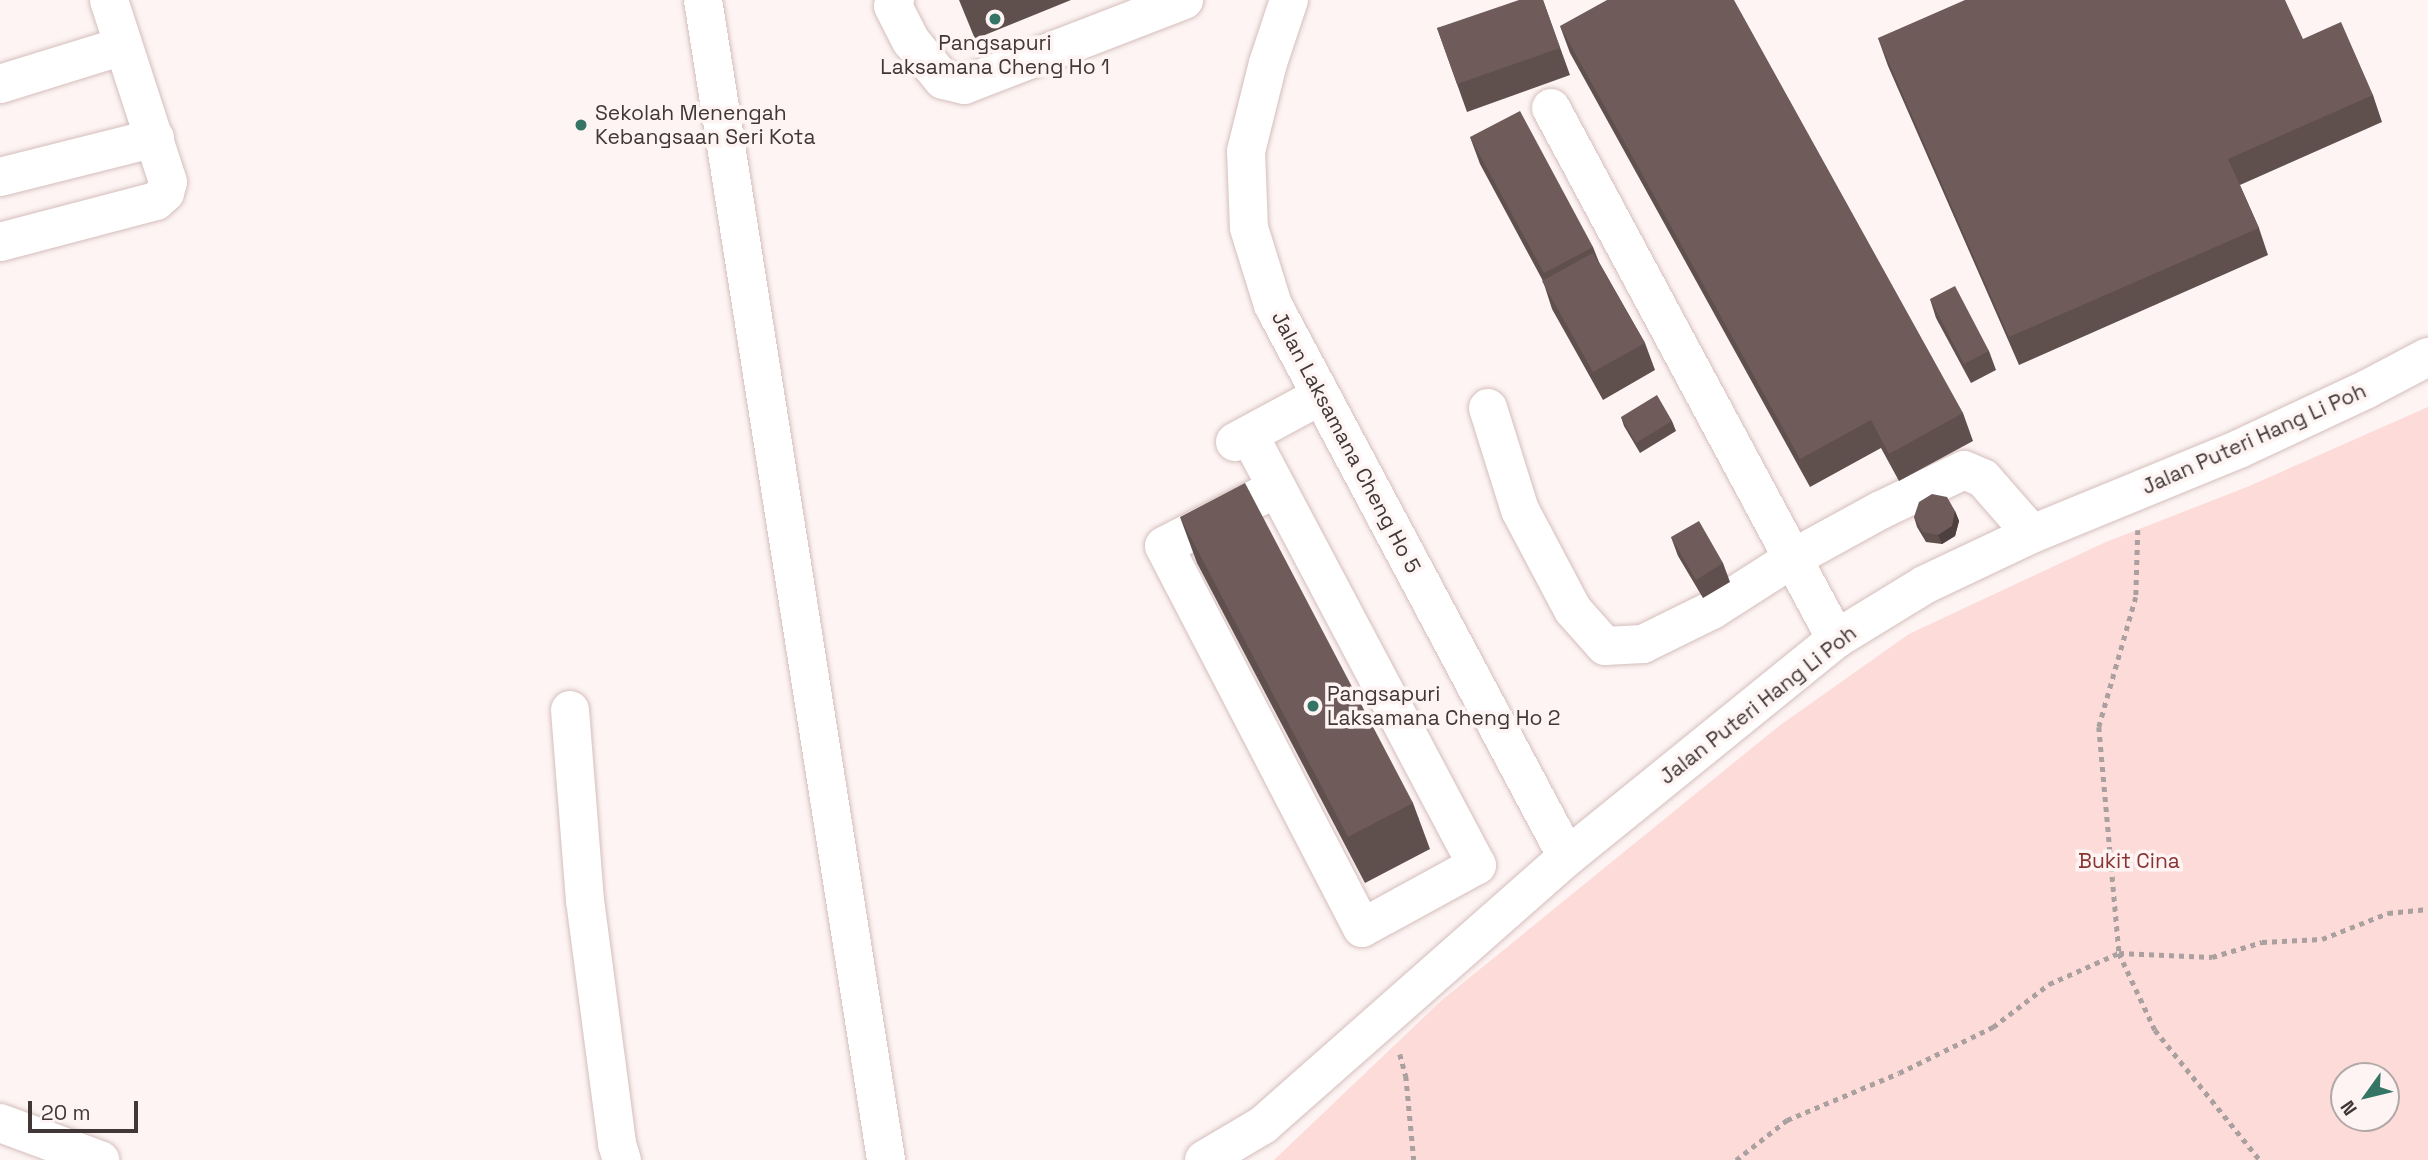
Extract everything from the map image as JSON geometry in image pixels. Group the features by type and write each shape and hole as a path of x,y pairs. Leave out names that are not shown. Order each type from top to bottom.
{"street":[{"path":"0,242 156,201 165,193 168,182 108,0"},
{"path":"703,0 886,1160"},
{"path":"895,0 893,6 911,41 943,80 964,86 1184,0"},
{"name":"Jalan Laksamana Cheng Ho 5","path":"1289,0 1268,63 1246,151 1249,228 1273,305 1567,858"},
{"path":"0,83 123,46"},
{"path":"1551,108 1795,557 1836,639"},
{"path":"0,177 155,138"},
{"name":"Jalan Puteri Hang Li Poh","path":"1205,1160 1262,1125 1390,1016 1567,858 1836,639 1924,585 2032,534 2239,449 2428,357"},
{"path":"1277,488 1164,546 1362,928 1477,865 1277,488 1242,439 1320,396"},
{"path":"1488,408 1520,510 1573,610 1605,646 1643,644 1712,610 1795,557 1881,510 1964,470 1983,478 2032,534"},
{"path":"570,710 585,900 617,1144 622,1160"},
{"path":"0,1123 100,1160"}],"path":[{"path":"2140,489 2136,597 2099,727 2119,953 2155,1030 2260,1160"},
{"path":"1736,1160 1787,1120 1899,1073 1993,1027 2049,984 2119,953 2212,957 2262,942 2322,939 2388,913 2428,909"},
{"path":"1390,1016 1406,1076 1414,1160"}],"green space":[{"name":"Bukit Cina","path":"2428,407 2428,1160 1274,1160 1442,1000 1779,726 1909,634 2106,542 2247,487"}],"building":[{"path":"1519,0 1543,0 1560,48 1457,84 1437,28"},
{"path":"1607,0 1734,0 1963,413 1889,454 1871,420 1800,459 1560,26"},
{"path":"1965,0 2285,0 2303,39 2341,22 2373,95 2228,159 2259,228 2009,337 1878,38"},
{"path":"1520,111 1593,247 1544,273 1470,137"},
{"path":"1593,253 1645,343 1593,372 1542,281"},
{"path":"1955,286 1989,351 1964,364 1930,299"},
{"path":"1657,395 1672,421 1636,443 1621,417"},
{"name":"Pangsapuri Laksamana Cheng Ho 2","path":"1245,483 1413,803 1348,837 1180,517"},
{"path":"1932,494 1947,497 1955,511 1952,526 1938,535 1923,532 1914,517 1919,502"},
{"path":"1699,521 1723,563 1696,580 1671,537"}],"place":[{"name":"Pangsapuri Laksamana Cheng Ho 1","path":"995,19"},
{"name":"Sekolah Menengah Kebangsaan Seri Kota","path":"581,125"},
{"name":"Pangsapuri Laksamana Cheng Ho 2","path":"1313,706"}]}
